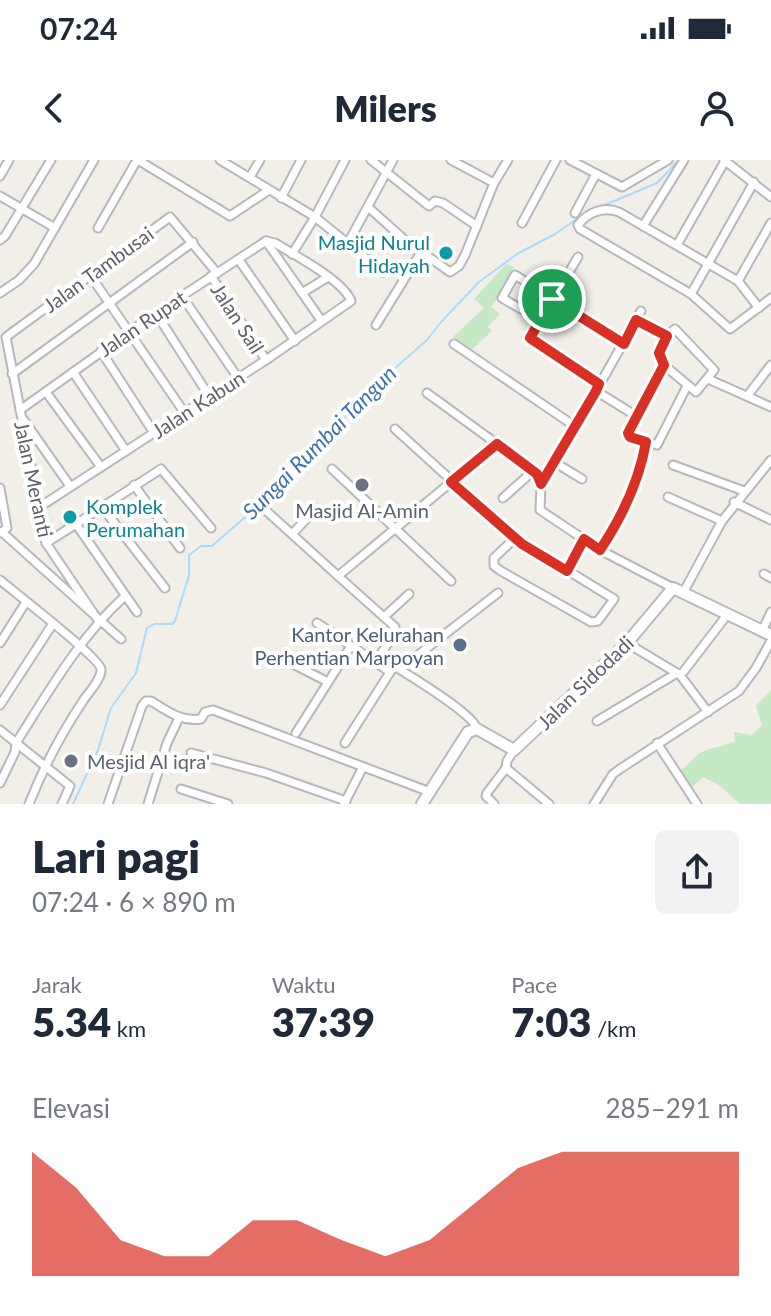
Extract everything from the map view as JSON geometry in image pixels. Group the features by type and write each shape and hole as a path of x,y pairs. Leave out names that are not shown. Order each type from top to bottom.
{"street":[{"path":"0,176 9,160"},
{"path":"0,240 51,160"},
{"path":"0,293 26,274 94,160"},
{"path":"98,228 137,160 230,216 269,190"},
{"path":"220,160 315,217 383,272"},
{"path":"250,177 260,160"},
{"path":"281,198 301,160"},
{"path":"292,254 345,160"},
{"path":"371,160 429,206 435,201 443,203 477,226"},
{"path":"348,243 393,160"},
{"path":"451,160 494,183"},
{"path":"368,207 450,272 459,266 494,183 508,160"},
{"path":"522,223 556,160"},
{"path":"570,160 622,187 664,162"},
{"path":"652,160 664,162"},
{"path":"643,226 684,160"},
{"path":"677,245 724,160 771,197"},
{"path":"575,213 596,174"},
{"path":"691,294 754,182"},
{"path":"0,196 55,228"},
{"path":"759,308 738,281 607,208 581,221 580,229 691,294 730,329 759,308 771,298"},
{"name":"Jalan Tambusai","path":"6,337 169,217 193,242 214,274"},
{"path":"738,281 771,223"},
{"path":"266,241 275,243 328,277 302,293"},
{"path":"266,241 321,320"},
{"name":"Jalan Rupat","path":"21,413 101,351 266,241"},
{"path":"12,374 193,242"},
{"path":"376,325 421,252"},
{"path":"578,257 530,338 638,417"},
{"path":"239,260 295,341"},
{"name":"Jalan Sail","path":"214,274 266,360"},
{"path":"90,275 184,412"},
{"path":"521,309 502,298 515,275 624,344"},
{"name":"Jalan Kabun","path":"38,508 295,341 351,301 348,294 328,277"},
{"path":"182,296 238,378"},
{"path":"541,484 641,311"},
{"path":"156,313 209,396"},
{"path":"636,320 667,336"},
{"path":"675,329 714,370 699,392 687,386 664,365 659,353 667,336 675,329"},
{"name":"Jalan Meranti","path":"6,337 46,543 98,620"},
{"path":"454,344 576,427"},
{"path":"101,351 154,433"},
{"path":"664,365 629,436 658,444 687,386"},
{"path":"748,395 771,365"},
{"path":"73,372 126,451"},
{"path":"708,379 771,407"},
{"path":"46,392 101,467"},
{"path":"427,393 537,474 541,484 540,510 600,550 768,636"},
{"path":"21,413 70,486"},
{"path":"395,429 515,538 614,599 598,621 591,622 494,566 494,558 515,538"},
{"path":"600,550 629,500 646,442"},
{"path":"338,576 497,444"},
{"path":"678,591 734,502 771,460"},
{"path":"554,462 582,479"},
{"path":"673,465 744,491"},
{"path":"46,543 159,469 211,528"},
{"path":"332,469 451,581"},
{"path":"503,498 533,471"},
{"path":"134,485 180,548"},
{"path":"0,488 7,522 7,528 1,533 121,639"},
{"path":"668,497 722,521"},
{"path":"734,502 771,520"},
{"path":"102,507 165,588"},
{"path":"262,507 396,631 382,652 395,669"},
{"path":"292,534 316,509"},
{"path":"76,524 137,612"},
{"path":"567,571 584,539"},
{"path":"0,580 52,625 80,644 100,665 101,672 44,765 29,804"},
{"name":"Jalan Sidodadi","path":"514,750 678,591"},
{"path":"345,743 395,669 498,593"},
{"path":"384,617 409,594"},
{"path":"0,783 15,752 16,743 80,644 98,620 124,597"},
{"path":"0,643 26,602"},
{"path":"594,804 613,774 739,691 756,668 768,636 771,612"},
{"path":"597,721 681,672 727,615"},
{"path":"317,623 463,713 476,723 477,729"},
{"path":"0,705 52,625"},
{"path":"627,643 681,672 708,712"},
{"path":"296,733 351,646"},
{"path":"291,663 328,682"},
{"path":"108,804 146,701 179,718 196,721 205,712 213,710 430,792"},
{"path":"148,804 167,743 179,718"},
{"path":"422,804 468,732 477,729 514,750 506,768 487,793 486,796 494,804"},
{"path":"0,730 70,786 62,804"},
{"path":"657,743 697,804"},
{"path":"191,753 266,773 345,802 363,767"},
{"path":"506,768 549,804"},
{"path":"181,789 228,804"}],"green space":[{"path":"506,264 514,267 505,288 491,307 500,314 488,327 492,331 470,351 453,337 484,308 474,299"},
{"path":"771,690 771,804 740,804 719,785 703,777 690,789 679,771 701,753 735,741 734,732 752,735 762,725 756,706"}],"waterway":[{"name":"Sungai Rumbai Tangun","path":"600,207 657,183 679,160"},
{"name":"Sungai Rumbai Tangun","path":"73,804 98,750 111,708 136,673 147,628 175,621 189,575 189,555 201,546 212,546 244,518 427,340 479,282 517,254 555,234 587,212"}],"place":[{"name":"Masjid Nurul Hidayah","path":"446,253"},
{"name":"Masjid Al-Amin","path":"362,485"},
{"name":"Komplek Perumahan","path":"70,517"},
{"name":"Kantor Kelurahan Perhentian Marpoyan","path":"460,645"},
{"name":"Mesjid Al iqra'","path":"71,761"}],"route":[{"path":"552,299 624,344 636,320 667,336 659,353 664,365 628,433 630,437 646,442 629,500 600,550 584,539 567,571 522,544 451,482 497,444 537,474 541,484 596,391 599,384 530,338 552,299"}]}
